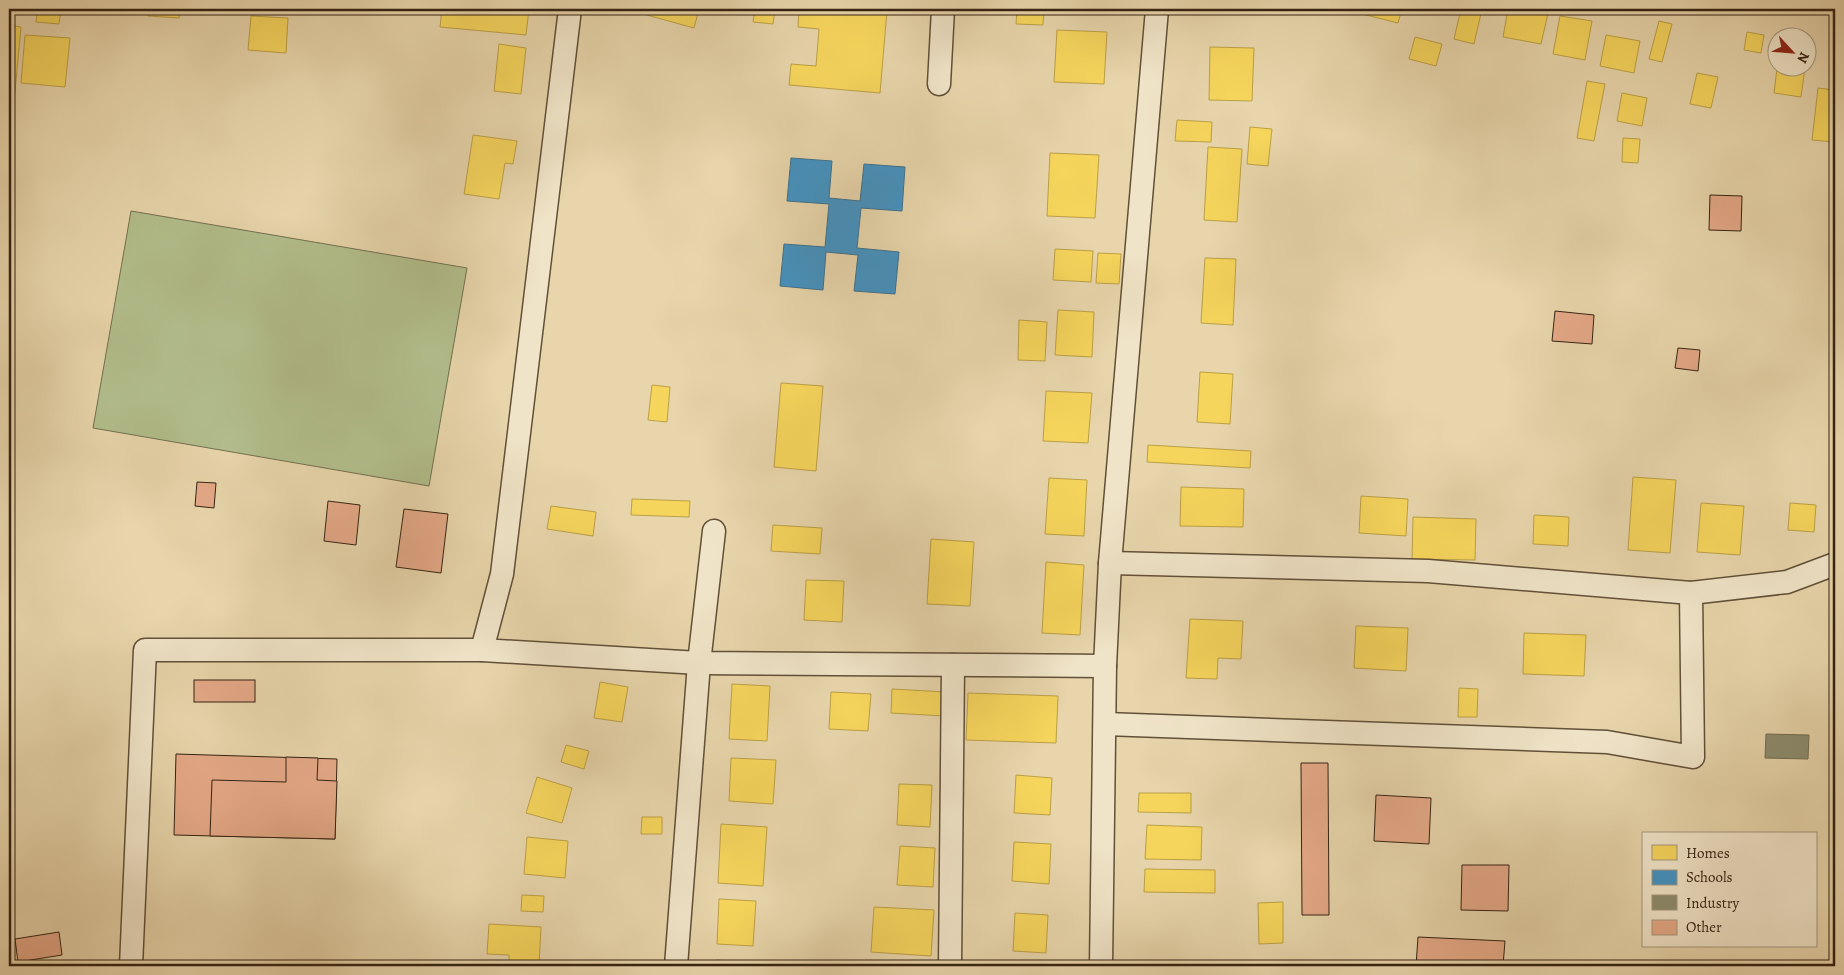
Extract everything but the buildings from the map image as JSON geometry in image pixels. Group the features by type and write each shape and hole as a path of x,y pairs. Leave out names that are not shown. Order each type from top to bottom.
{"street":[{"path":"482,650 502,574 570,9"},
{"path":"939,84 943,9"},
{"path":"1102,966 1106,666 1110,563 1157,9"},
{"path":"676,966 700,663 714,531"},
{"path":"1110,563 1428,571 1691,593 1787,582 1835,564"},
{"path":"1105,724 1608,742 1693,757 1691,593"},
{"path":"130,966 145,650 482,650 700,663 1106,666"},
{"path":"950,966 953,665"}],"green space":[{"path":"131,211 467,268 429,486 93,428"}]}
